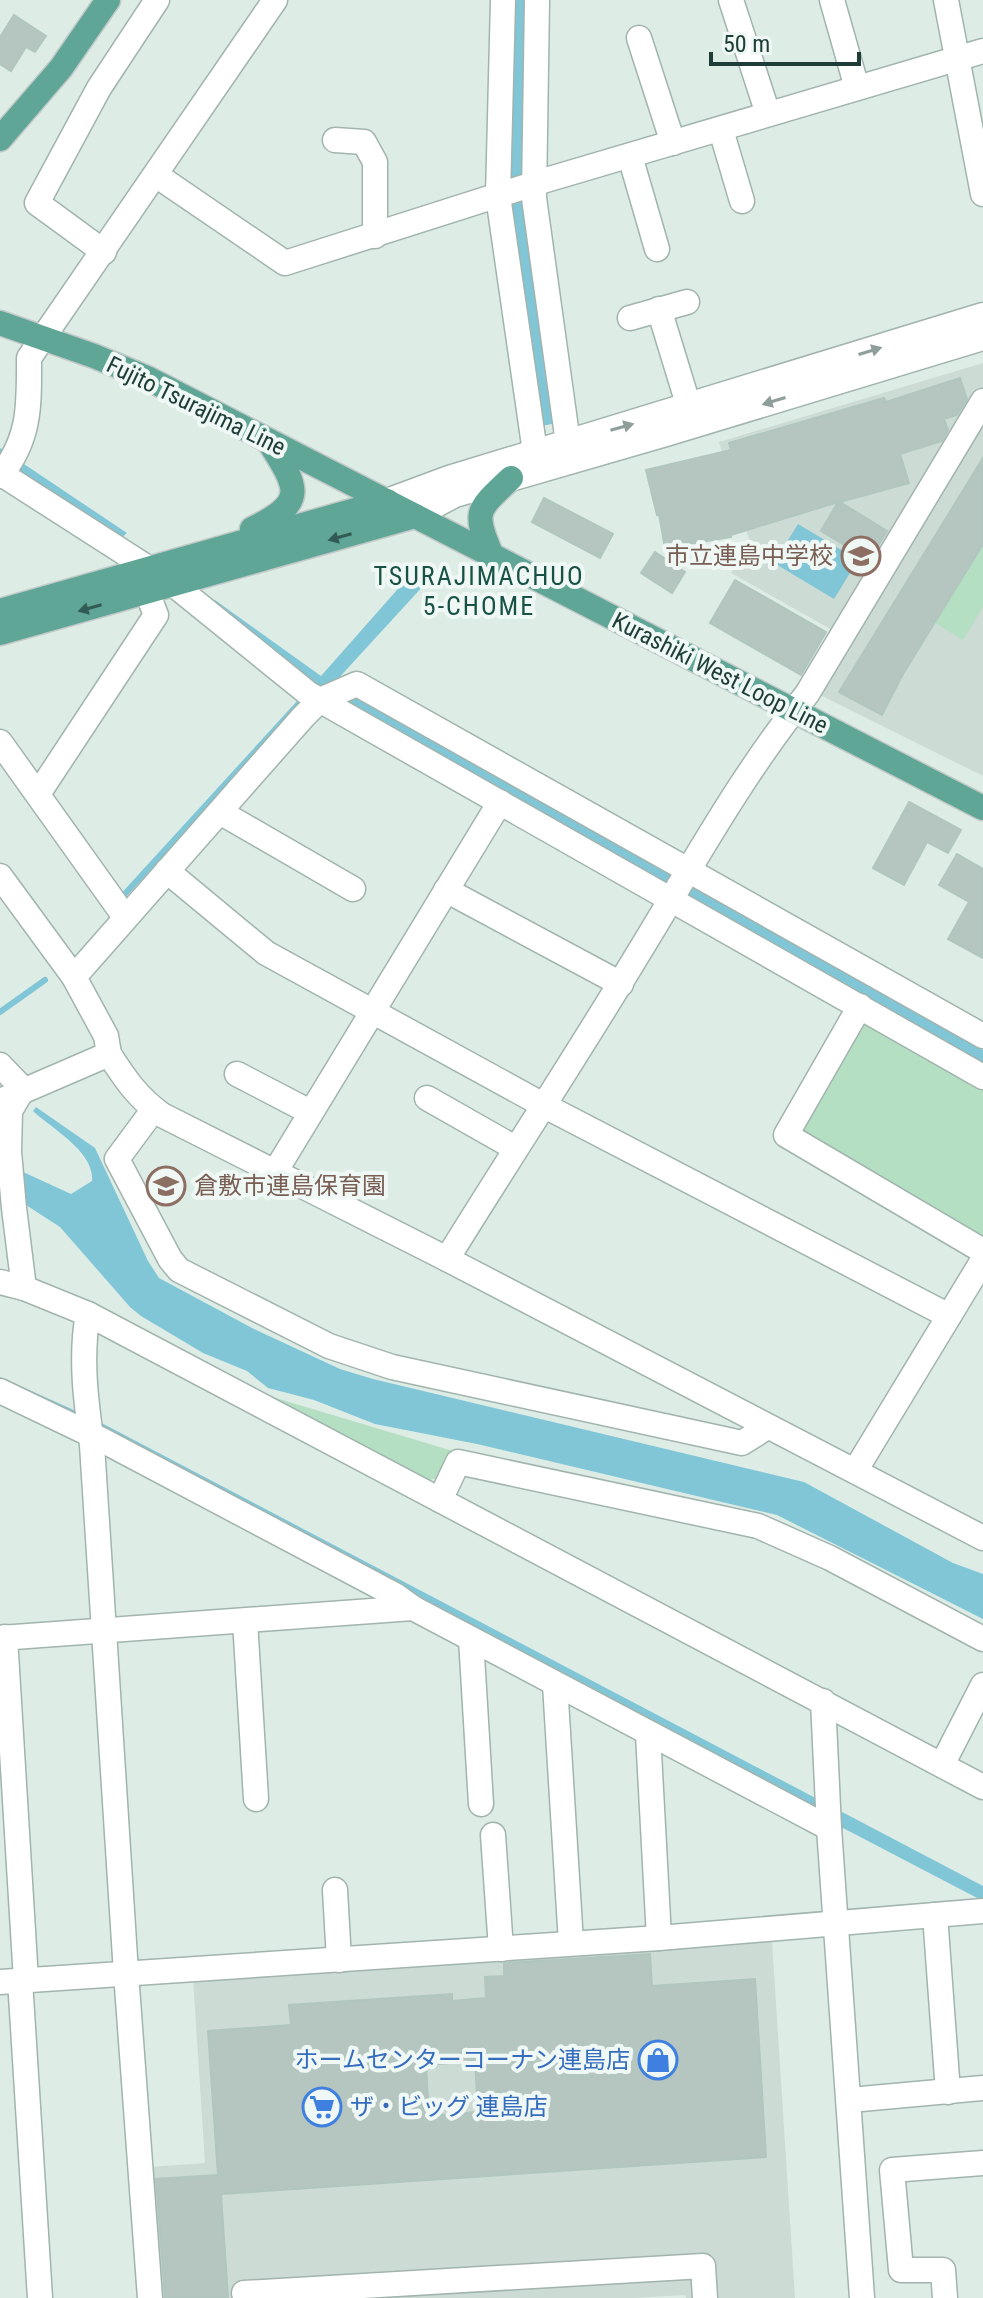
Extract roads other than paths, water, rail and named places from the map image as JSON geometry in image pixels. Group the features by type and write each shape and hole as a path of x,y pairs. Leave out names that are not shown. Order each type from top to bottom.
{"main road":[{"path":"0,139 61,68 108,0"},
{"name":"Fujito Tsurajima Line","path":"0,323 147,378 387,501"},
{"path":"0,633 148,581 275,518 288,507 293,494 292,478 269,442"},
{"path":"492,556 481,530 480,513 483,504 511,478"},
{"path":"207,551 387,501"},
{"name":"Kurashiki West Loop Line","path":"387,501 983,808"},
{"path":"0,611 148,581 173,584 415,516"}],"street":[{"path":"104,252 37,203 99,88 157,0"},
{"path":"38,794 156,615 148,581 4,469 23,440 29,408 29,358 275,0"},
{"path":"503,0 535,452"},
{"path":"537,0 516,191 536,213 568,443"},
{"path":"731,0 768,114"},
{"path":"832,0 857,88"},
{"path":"946,0 983,194"},
{"path":"639,38 673,143"},
{"path":"156,175 285,263 983,51"},
{"path":"721,130 742,201"},
{"path":"335,140 364,142 375,162 375,236"},
{"path":"630,156 657,249"},
{"path":"630,318 687,302"},
{"path":"659,309 689,407"},
{"path":"387,501 449,478 983,315"},
{"path":"415,516 455,495 983,338"},
{"path":"447,1259 779,728 807,694 983,401"},
{"path":"173,584 309,694 332,695 500,802 679,886 983,1036"},
{"path":"74,977 220,812 332,695 357,684 679,886 860,1006 983,1077"},
{"path":"0,742 125,917"},
{"path":"275,1172 500,802"},
{"path":"220,812 353,889"},
{"path":"167,871 266,953 545,1106 949,1316"},
{"path":"0,876 74,977 106,1036 109,1054 130,1087 154,1109 983,1538"},
{"path":"446,890 621,984"},
{"path":"860,1006 786,1135 983,1251"},
{"path":"0,1101 109,1054"},
{"path":"0,1065 23,1089"},
{"path":"237,1074 310,1112"},
{"path":"23,1089 10,1111 9,1152 24,1288"},
{"path":"427,1098 515,1148"},
{"path":"154,1109 117,1159 170,1259 179,1270 329,1346 392,1367 742,1443 767,1427"},
{"path":"855,1471 983,1260"},
{"path":"0,1282 24,1288 88,1314 983,1787"},
{"path":"88,1314 83,1338 150,2298"},
{"path":"0,1391 89,1426 413,1608 648,1734 829,1817"},
{"path":"440,1500 458,1462 758,1526 830,1558 983,1639"},
{"path":"40,2298 15,1981 2,1638 413,1608"},
{"path":"245,1621 256,1799"},
{"path":"471,1639 481,1804"},
{"path":"555,1684 571,1943"},
{"path":"942,1765 983,1685"},
{"path":"823,1701 862,2298"},
{"path":"648,1734 659,1938"},
{"path":"493,1835 501,1949"},
{"path":"335,1890 339,1960"},
{"path":"15,1981 659,1938 983,1911"},
{"path":"935,1915 948,2092"},
{"path":"850,2100 983,2088"},
{"path":"945,2298 943,2270 901,2270 892,2170 983,2163"},
{"path":"244,2293 381,2291 703,2266 705,2298"}],"water":[{"path":"513,0 529,0 556,423 542,426 508,203"},
{"path":"0,448 127,533 118,541 0,461"},
{"path":"798,524 858,560 834,599 774,563"},
{"path":"419,565 435,573 336,681 983,1050 983,1068 318,690 212,606 215,600 321,676"},
{"path":"36,1107 95,1148 159,1278 252,1328 340,1369 804,1482 953,1563 983,1574 983,1619 777,1515 477,1444 375,1424 314,1400 268,1388 247,1371 203,1353 130,1307 60,1227 26,1205 0,1200 0,1169 21,1171 71,1194 92,1181 87,1160 33,1111"},
{"path":"0,1377 94,1419 983,1886 983,1901 0,1388"}],"waterway":[{"path":"122,897 302,700"},
{"path":"0,1012 45,980"}],"place":[{"name":"市立連島中学校","path":"861,556"},
{"name":"倉敷市連島保育園","path":"166,1186"},
{"name":"ホームセンターコーナン連島店","path":"658,2060"},
{"name":"ザ・ビッグ 連島店","path":"322,2107"}],"district":[{"name":"TSURAJIMACHUO 5-CHOME","path":"479,591"}]}
